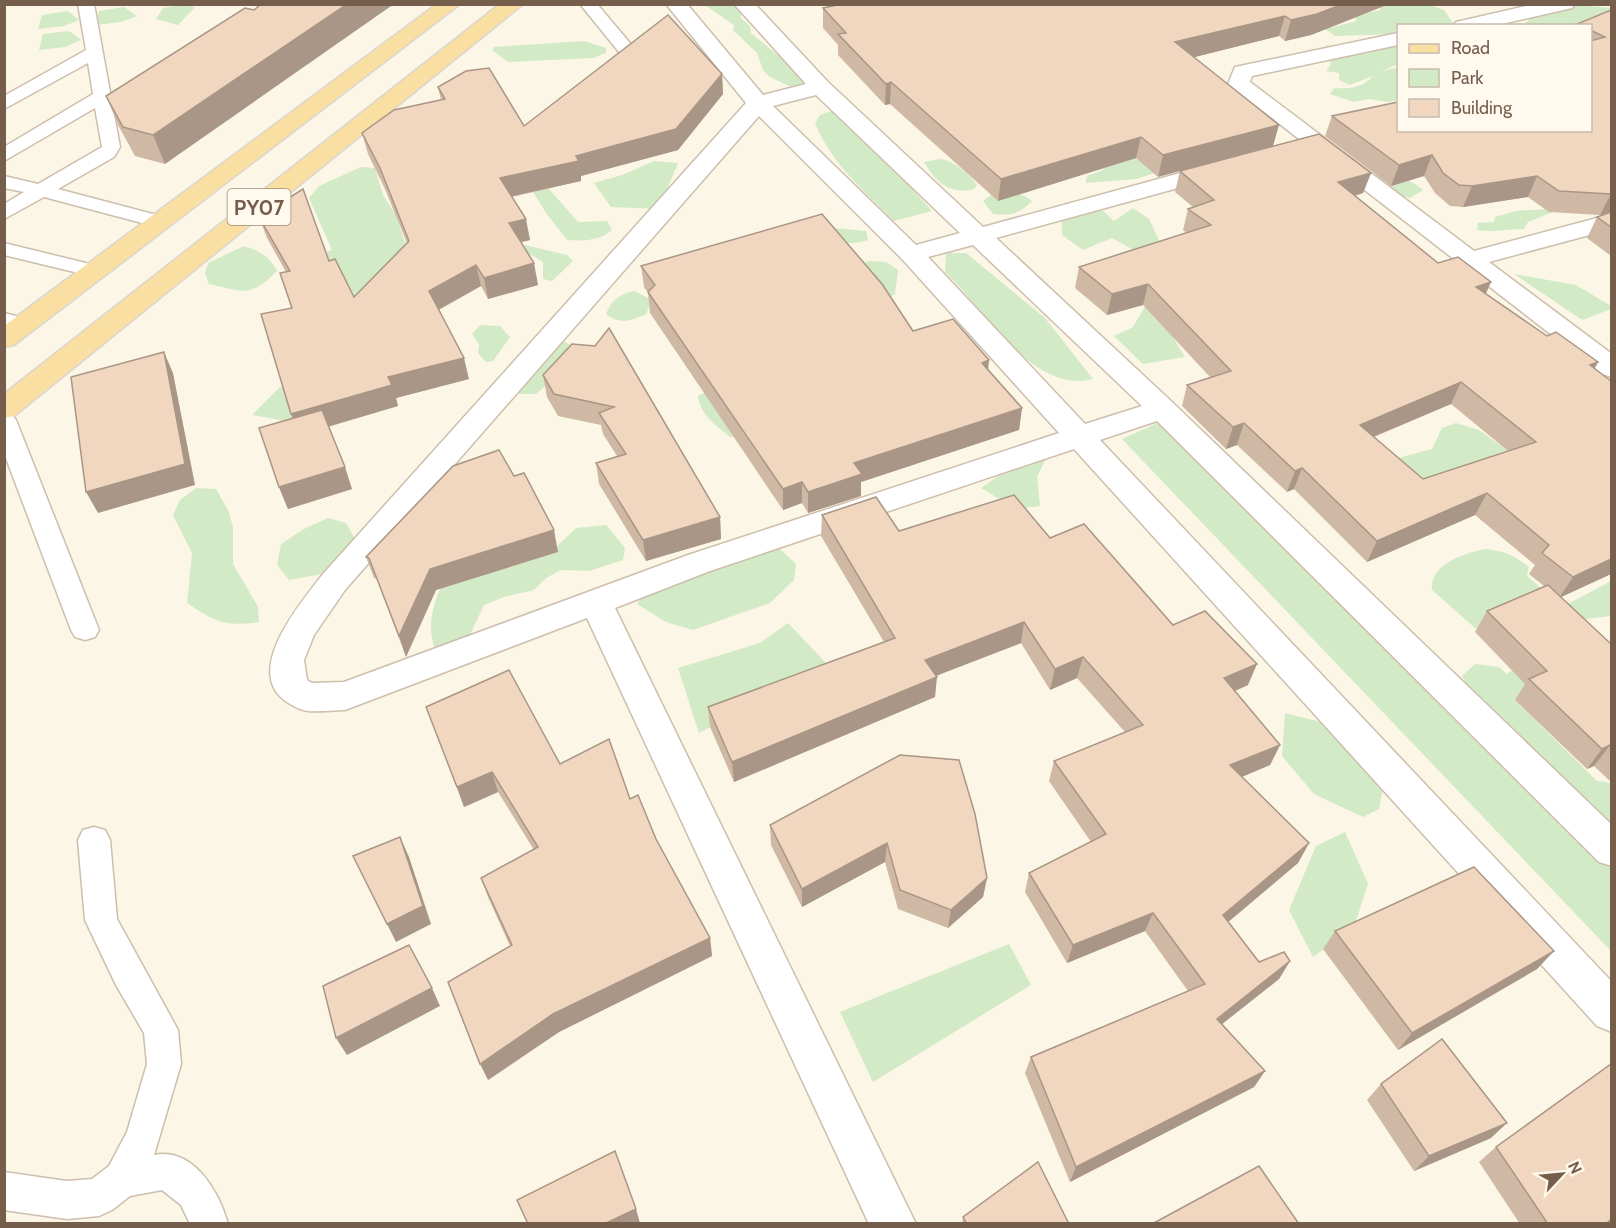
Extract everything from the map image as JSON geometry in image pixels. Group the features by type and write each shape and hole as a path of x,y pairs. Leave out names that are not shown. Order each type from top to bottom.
{"main road":[{"name":"PY07","path":"4,339 14,322 95,271 450,4"},
{"name":"PY07","path":"4,409 513,4"}],"street":[{"path":"676,4 758,103 911,254 1611,1012"},
{"path":"744,4 820,87 1162,409 1611,850"},
{"path":"1472,24 1565,4"},
{"path":"1397,39 1244,72 1239,84 1304,147 1468,260 1611,368"},
{"path":"820,87 758,103 334,582 299,630 287,660 291,687 307,697 345,696 699,562 1162,409"},
{"path":"911,254 1248,162"},
{"path":"1468,260 1611,221"},
{"path":"595,601 893,1224"}],"lane":[{"path":"4,213 107,153 111,147 86,4"},
{"path":"588,4 629,53"},
{"path":"4,104 95,52"},
{"path":"4,155 103,96"},
{"path":"4,182 161,222"},
{"path":"4,249 95,271"},
{"path":"4,420 84,630"},
{"path":"4,1191 66,1200 99,1197 122,1179 143,1138 164,1064 161,1030 128,974 101,920 94,840"},
{"path":"122,1179 165,1171 191,1186 205,1205 208,1224"}],"green space":[{"path":"746,4 752,6 740,17 750,26 751,33 780,57 807,66 809,80 805,89 791,87 770,77 763,70 757,53 733,30 734,25 705,5"},
{"path":"181,5 195,7 178,25 156,19 163,8"},
{"path":"1378,5 1430,5 1444,10 1453,23 1397,24 1397,34 1335,36 1325,29 1357,21 1353,15 1381,10"},
{"path":"1575,5 1611,8 1611,26 1594,22 1591,24 1525,23 1534,16"},
{"path":"124,7 137,16 121,22 96,25 99,11"},
{"path":"68,11 79,20 64,26 38,29 42,15"},
{"path":"69,31 81,40 65,47 39,50 43,34"},
{"path":"584,41 606,48 606,53 593,58 508,62 492,50 494,47"},
{"path":"1327,45 1366,54 1370,47 1397,46 1397,64 1381,72 1397,67 1397,100 1388,102 1368,99 1354,102 1330,94 1334,88 1355,87 1365,83 1373,76 1350,85 1339,80 1339,73 1326,71 1331,64 1324,51"},
{"path":"840,108 932,211 894,221 849,176 830,151 815,123 820,115"},
{"path":"1121,151 1168,169 1136,179 1086,183 1087,176 1103,170"},
{"path":"941,159 951,162 966,172 977,185 974,189 950,188 933,176 924,162"},
{"path":"654,161 678,163 659,209 611,207 594,183 622,175"},
{"path":"361,167 375,168 383,195 396,215 411,261 359,306 345,278 284,285 286,275 329,260 318,255 332,250 309,198 319,186"},
{"path":"1366,174 1403,179 1423,190 1410,198 1398,195"},
{"path":"527,182 548,188 578,222 607,221 612,230 597,238 567,240 546,213"},
{"path":"1010,192 1025,196 1032,201 1023,209 1005,215 993,214 983,201 991,195"},
{"path":"1098,206 1114,221 1133,208 1149,219 1162,247 1143,255 1112,238 1083,250 1062,235 1061,212"},
{"path":"1563,208 1528,222 1524,229 1477,230 1478,223 1494,222 1495,217 1516,211"},
{"path":"835,228 866,231 868,240 846,243 836,240 826,234"},
{"path":"525,245 567,255 573,261 552,281 543,279 543,262 525,251"},
{"path":"244,246 264,255 277,271 260,286 246,291 209,284 205,273 208,263"},
{"path":"946,253 966,253 1045,318 1093,379 1071,380 1049,374 1010,345 945,272"},
{"path":"869,261 886,262 898,270 895,294 889,297 846,271"},
{"path":"1514,274 1576,285 1611,306 1611,309 1582,320"},
{"path":"634,291 652,300 646,314 621,321 606,314 617,298"},
{"path":"1146,305 1170,332 1185,357 1143,364 1114,336 1133,327"},
{"path":"480,325 500,326 510,337 493,361 486,362 478,353 479,344 472,334"},
{"path":"565,342 579,349 536,394 519,394 518,384 544,363 558,343"},
{"path":"729,381 749,434 730,437 710,419 699,403 698,396"},
{"path":"280,387 331,389 325,404 286,421 252,415"},
{"path":"1164,420 1611,868 1611,951 1122,439"},
{"path":"1456,423 1479,430 1523,462 1470,511 1391,460 1432,449 1442,428"},
{"path":"1042,446 1048,455 1037,477 1040,506 1016,509 981,488"},
{"path":"196,488 216,489 228,510 233,527 233,564 258,607 259,622 238,624 221,622 187,603 192,553 173,515 180,500"},
{"path":"328,518 346,523 355,539 328,573 289,580 277,565 281,544 304,529"},
{"path":"606,525 625,548 623,560 589,571 561,570 546,578 534,590 504,597 484,605 467,641 438,656 432,638 431,620 442,585 468,580 558,552 556,547 576,528"},
{"path":"767,548 780,549 796,564 794,580 770,603 693,630 666,622 637,604 647,591"},
{"path":"1485,549 1508,554 1524,563 1529,567 1527,576 1566,605 1611,581 1611,616 1578,620 1490,620 1476,629 1432,590 1433,581 1436,573 1450,561"},
{"path":"788,623 827,664 699,733 678,668 760,643"},
{"path":"1475,664 1499,667 1507,674 1515,668 1539,665 1515,700 1597,781 1611,783 1611,836 1474,699 1462,676"},
{"path":"1285,713 1348,729 1386,773 1379,809 1363,817 1314,794 1282,756"},
{"path":"1345,832 1368,884 1354,927 1313,957 1289,910 1316,846"},
{"path":"1009,944 1031,985 873,1082 840,1012"}],"building":[{"path":"261,4 347,4 153,135 123,127 106,96 245,8 254,10"},
{"path":"842,4 1343,4 1317,14 1291,20 1285,16 1175,42 1279,125 1163,155 1141,137 1001,179 891,82 886,84 838,34 846,33 823,8"},
{"path":"1611,10 1611,194 1559,191 1537,176 1472,186 1459,185 1443,173 1432,155 1399,165 1332,116 1397,102 1397,132 1592,132 1592,40 1605,37 1592,31 1592,24 1577,24"},
{"path":"668,15 722,74 676,129 576,156 579,161 500,178 526,219 509,223 534,263 484,278 476,265 429,291 464,358 388,377 392,385 291,414 261,314 292,308 280,273 290,271 259,217 303,189 329,261 335,259 354,297 409,241 380,168 362,133 394,110 445,99 438,87 466,71 489,68 524,126"},
{"path":"1319,134 1371,173 1338,182 1438,263 1458,257 1491,282 1476,287 1547,336 1556,332 1598,362 1590,365 1611,381 1611,559 1573,577 1542,553 1549,545 1487,493 1377,541 1302,468 1295,471 1244,423 1233,427 1187,385 1231,371 1148,284 1112,294 1079,267 1211,225 1188,209 1214,200 1180,171","holes":["1461,382 1536,442 1423,479 1360,425"]},
{"path":"1611,212 1611,227 1597,217"},
{"path":"822,214 882,284 913,331 953,319 989,360 982,363 1022,408 854,463 862,474 808,492 802,482 783,489 648,292 655,285 641,266"},
{"path":"609,328 720,517 643,540 596,463 626,454 599,413 614,407 554,394 543,375 572,344 595,346"},
{"path":"164,352 185,464 86,492 71,377"},
{"path":"322,410 345,467 279,487 259,428"},
{"path":"499,450 514,476 524,473 554,530 430,569 399,636 369,558 366,557 453,466"},
{"path":"1014,495 1050,538 1084,524 1173,625 1205,611 1257,664 1224,678 1280,745 1230,765 1309,843 1223,915 1259,962 1284,952 1290,961 1217,1019 1265,1071 1076,1167 1031,1057 1205,984 1153,913 1073,945 1029,873 1106,834 1054,761 1143,725 1083,657 1055,669 1024,622 925,660 937,677 732,762 708,707 895,638 822,515 876,497 899,531"},
{"path":"1548,585 1611,644 1611,747 1610,745 1602,749 1529,679 1547,671 1487,611"},
{"path":"509,670 560,764 609,739 630,799 638,795 656,839 710,938 553,1014 480,1064 448,982 512,945 481,878 538,847 492,772 457,787 426,707"},
{"path":"900,755 959,760 975,814 987,878 951,910 900,890 887,843 802,889 770,825"},
{"path":"400,837 423,906 387,924 353,856"},
{"path":"1474,867 1554,951 1412,1033 1335,931"},
{"path":"409,945 432,988 336,1038 323,986"},
{"path":"1442,1039 1507,1123 1429,1156 1381,1084"},
{"path":"1611,1064 1611,1219 1606,1224 1548,1224 1496,1147"},
{"path":"615,1151 636,1209 604,1224 528,1224 517,1200"},
{"path":"1038,1162 1069,1224 967,1224 963,1217"},
{"path":"1259,1166 1299,1224 1152,1224"}]}
